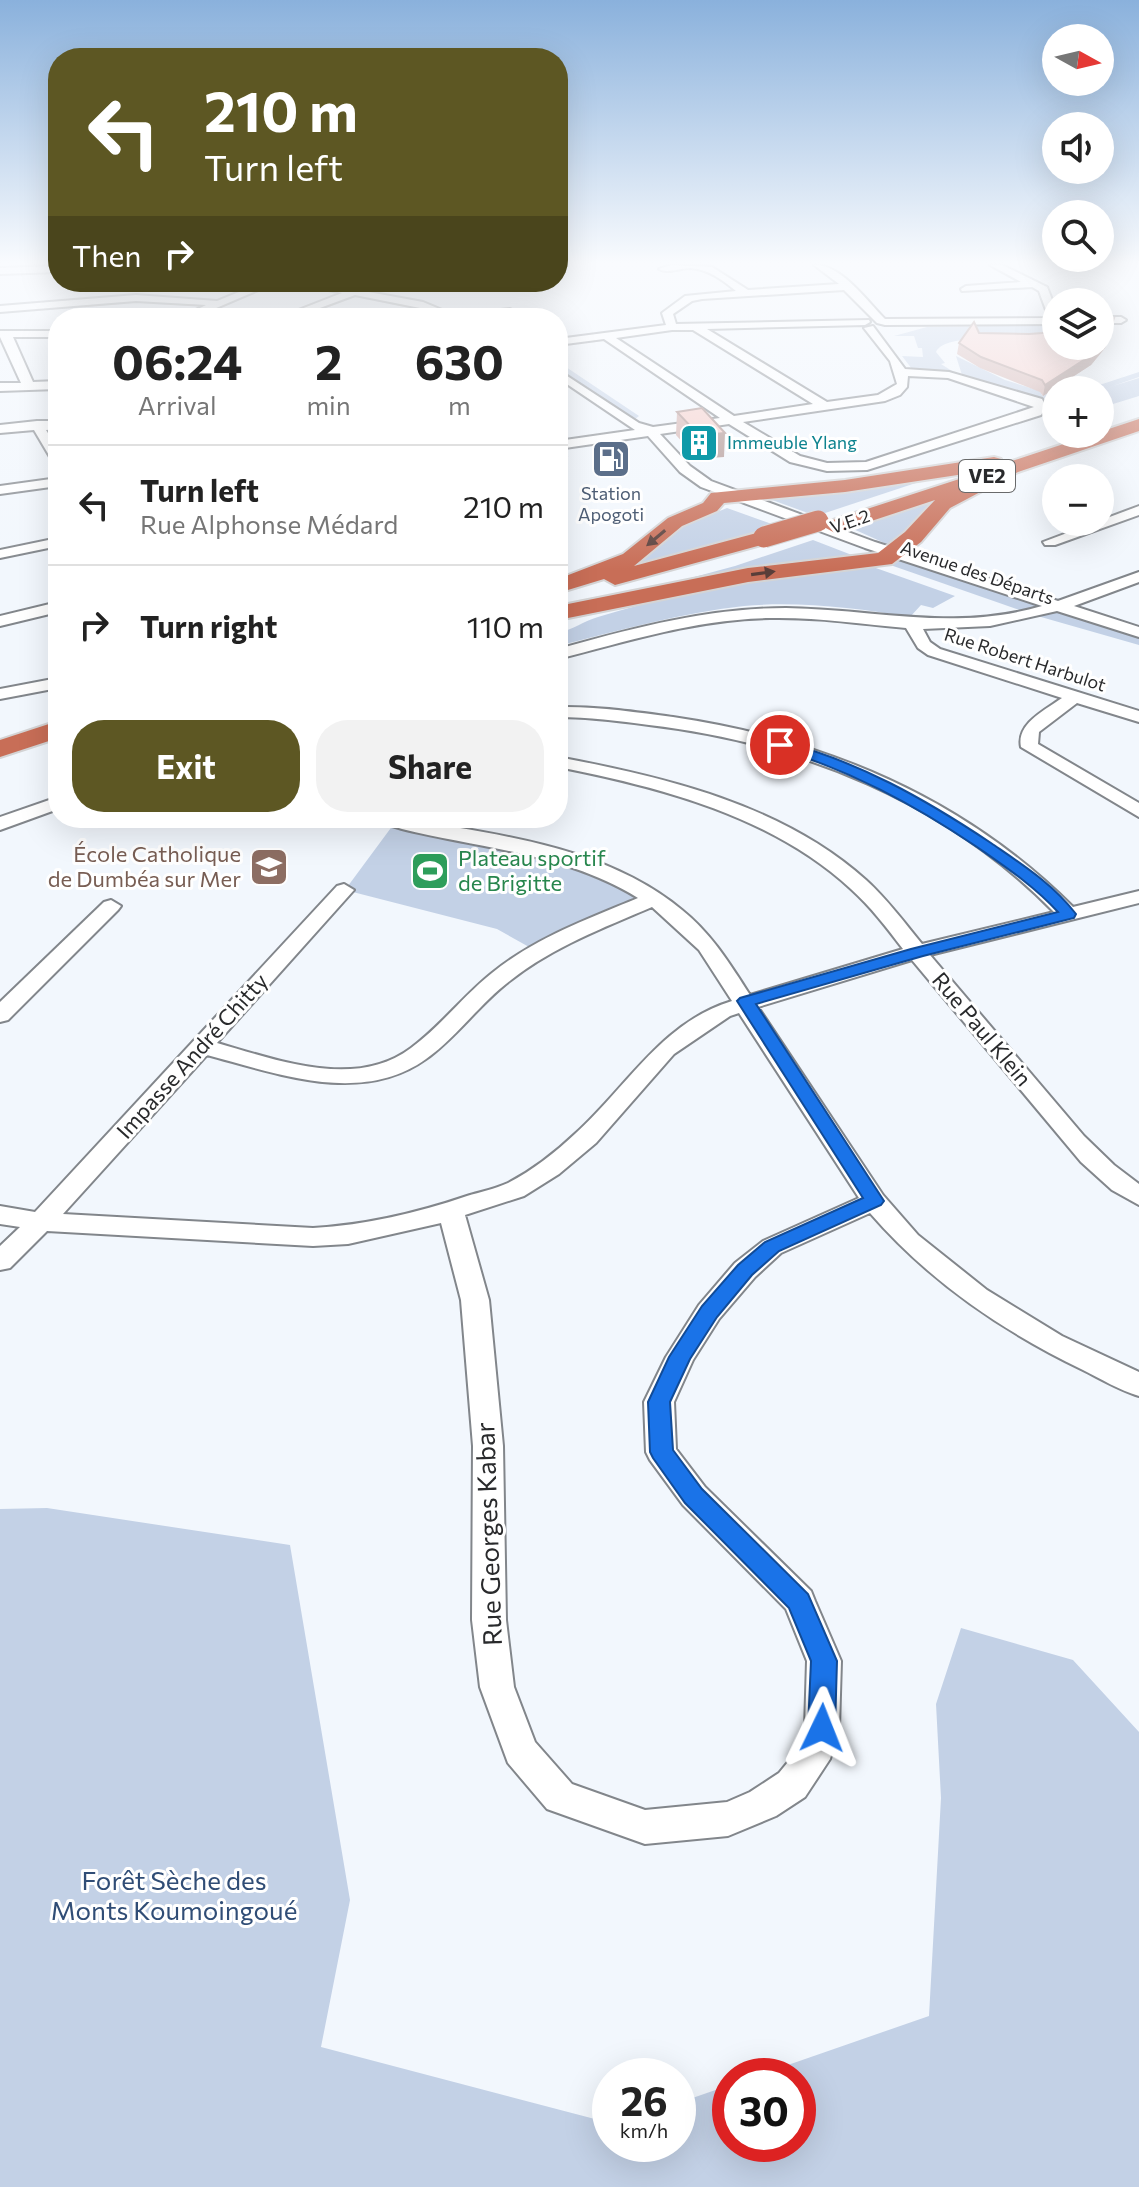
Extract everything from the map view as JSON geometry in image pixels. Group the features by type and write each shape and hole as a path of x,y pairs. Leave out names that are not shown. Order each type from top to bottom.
{"highway":[{"path":"1114,423 1139,415"},
{"name":"V.E.2","path":"1002,466 1139,425"},
{"name":"V.E.2","path":"568,591 774,541 833,532 1046,448"},
{"path":"568,583 631,559 675,522 738,501 1002,466"},
{"path":"568,609 748,575 882,556 943,504 1002,466"},
{"path":"833,532 882,556"},
{"name":"V.E.2","path":"568,608 774,541"},
{"path":"0,749 48,732"},
{"path":"0,765 48,749"}],"street":[{"path":"19,367 28,385"},
{"path":"653,367 795,459 827,467 867,466 1037,412 1040,407 1038,402 949,375 901,372"},
{"path":"761,367 826,407"},
{"path":"568,443 881,398 896,392 903,385 899,367"},
{"path":"568,380 635,426 651,431"},
{"path":"0,387 48,385"},
{"path":"37,425 48,443"},
{"path":"0,429 48,425"},
{"path":"651,431 659,455 671,471 738,501 833,532"},
{"path":"0,490 48,483"},
{"path":"738,501 833,532"},
{"path":"1050,542 1139,510"},
{"path":"0,554 48,544"},
{"name":"Avenue des Départs","path":"882,556 1139,632"},
{"name":"Avenue des Départs","path":"882,556 1034,615 1139,645"},
{"path":"568,651 656,627 764,613 810,612 912,624 989,623 1057,608 1139,577"},
{"path":"0,621 48,609"},
{"name":"Rue Robert Harbulot","path":"912,624 924,645 934,652 1139,717"},
{"path":"0,694 48,685"},
{"path":"1074,697 1031,730 1028,738 1030,747 1139,811"},
{"path":"568,713 679,722 755,738 831,760 894,789 966,831 1040,883 1068,914"},
{"name":"Rue Paul Klein","path":"568,764 640,778 764,824 849,876 887,912 1091,1159 1108,1176 1139,1196"},
{"path":"0,824 48,807"},
{"path":"424,828 550,852 605,872 671,911 707,946 746,1001 874,1201 909,1241 977,1297 1052,1343 1139,1385"},
{"name":"Impasse André Chitty","path":"0,1261 41,1222 344,890"},
{"path":"0,1215 41,1222 313,1237 348,1235 451,1212 515,1190 550,1168 587,1137 666,1049 722,1011 746,1001 917,952 1139,897"},
{"path":"201,1046 315,1074 341,1077 390,1069 415,1056 501,976 525,960 557,941 653,899"},
{"path":"0,1015 111,906"},
{"name":"Rue Georges Kabar","path":"451,1212 475,1300 488,1446 489,1620 497,1687 521,1752 560,1797 645,1827 728,1819 763,1804 792,1785 812,1759 822,1728 824,1661 799,1601 694,1496 661,1452 659,1402 680,1357 709,1312 745,1270 772,1247 874,1201"}],"green space":[{"path":"911,367 946,367 952,371 912,369"},
{"path":"959,367 979,367 1005,380 1040,391 1042,402 962,375"},
{"path":"568,368 639,416 630,423 568,380"},
{"path":"1139,372 1139,377 1114,386 1114,380"},
{"path":"1139,378 1139,396 1114,404 1114,386"},
{"path":"940,475 816,516 764,497"},
{"path":"947,493 900,543 889,545 851,528"},
{"path":"727,508 783,528 609,575 637,564 685,525"},
{"path":"813,540 857,557 661,586 735,566"},
{"path":"894,553 1139,632 1139,645 1034,615 876,560"},
{"path":"873,567 955,596 933,608 921,605 910,617 827,606 744,606 674,618 568,643 568,630 598,617 665,598 769,578"},
{"path":"391,828 431,828 550,852 653,899 538,952 497,929 345,890"},
{"name":"Forêt Sèche des Monts Koumoingoué","path":"47,1508 290,1545 350,1900 321,2047 592,2118 592,2162 696,2162 696,2097 712,2091 712,2162 816,2162 816,2058 808,2058 929,2016 941,1798 936,1704 961,1628 1073,1660 1139,1732 1139,2187 0,2187 0,1509"}],"building":[{"path":"1008,367 1073,367 1059,376 1042,376 1042,380"},
{"path":"702,408 725,433 704,435 694,430 677,412"}],"place":[{"name":"Immeuble Ylang","path":"699,443"},
{"name":"Station Apogoti","path":"611,459"},
{"name":"École Catholique de Dumbéa sur Mer","path":"269,867"},
{"name":"Plateau sportif de Brigitte","path":"430,871"}],"route":[{"path":"780,745 831,760 894,789 966,831 1040,883 1068,914 1001,934 917,952 746,1001 874,1201 772,1247 745,1270 709,1312 680,1357 659,1402 661,1452 694,1496 799,1601 824,1661 822,1728"}]}
